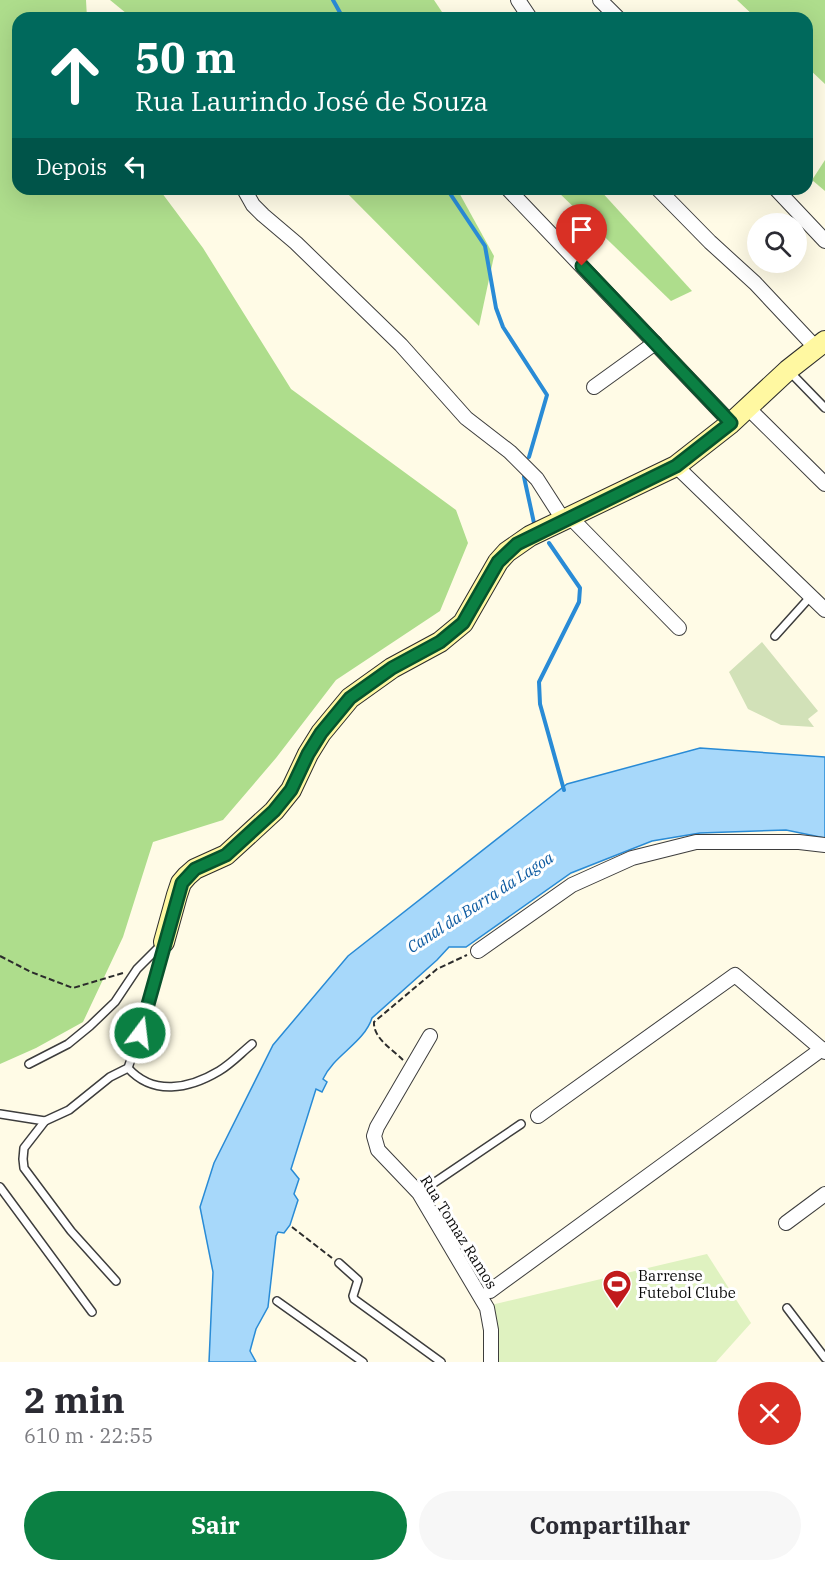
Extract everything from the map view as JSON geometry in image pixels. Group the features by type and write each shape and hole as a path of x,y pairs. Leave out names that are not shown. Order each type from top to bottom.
{"street":[{"path":"600,0 612,12"},
{"path":"247,195 253,205 296,243 401,345 466,418 510,452 537,479 568,519 679,628"},
{"path":"514,195 731,423"},
{"path":"164,942 182,883 195,869 226,855 274,811 291,790 321,733 350,698 392,668 452,633 463,623 494,568 507,552 530,536 676,466 731,423 820,344 710,242 664,195"},
{"path":"782,195 825,241"},
{"path":"795,195 825,228"},
{"path":"594,387 655,343"},
{"path":"748,408 825,484"},
{"path":"676,466 825,610"},
{"path":"478,951 572,885 632,858 696,842 799,842 825,845"},
{"path":"490,1291 823,1051 735,975 538,1116"},
{"name":"Rua Tomaz Ramos","path":"430,1036 374,1136 378,1150 419,1192 487,1308 491,1330 491,1362"},
{"path":"786,1222 825,1194"}],"lane":[{"path":"788,370 825,408"},
{"path":"775,636 811,596"},
{"path":"29,1064 68,1044 90,1026 115,1002 137,969 164,942"},
{"path":"116,1281 71,1231 24,1168 24,1148 45,1121 69,1110 110,1077 128,1068 140,1033 164,942"},
{"path":"128,1068 146,1083 170,1088 180,1087 199,1082 221,1071 252,1044"},
{"path":"0,1114 45,1121"},
{"path":"419,1192 521,1124"},
{"path":"0,1187 92,1312"},
{"path":"339,1263 358,1280 354,1299 441,1362"},
{"path":"277,1301 363,1362"},
{"path":"787,1308 825,1358"}],"path":[{"path":"412,1068 378,1036 374,1022 436,969 478,951"},
{"path":"0,956 31,972 73,987 137,969"},
{"path":"292,1227 339,1263"}],"green space":[{"path":"0,0 86,0 87,12 12,12 12,195 163,195 203,248 291,389 456,510 468,543 440,611 336,680 276,758 223,820 153,842 123,937 83,1022 36,1048 0,1064"},
{"path":"110,0 434,0 442,12 125,12"},
{"path":"737,0 825,0 825,84 813,73 813,12 750,12"},
{"path":"825,160 825,191 813,178"},
{"path":"349,195 460,195 494,256 479,326"},
{"path":"561,195 604,195 692,291 671,301"},
{"path":"762,642 818,711 808,719 814,727 781,725 748,709 729,672"},
{"name":"Barrense Futebol Clube","path":"707,1254 751,1323 716,1362 493,1362 491,1305"}],"water":[{"name":"Canal da Barra da Lagoa","path":"700,748 825,757 825,838 786,830 700,833 652,841 571,873 466,947 449,947 372,1018 363,1035 328,1071 323,1079 327,1082 322,1092 316,1089 291,1169 299,1179 294,1194 298,1200 290,1225 284,1233 278,1232 276,1236 268,1307 256,1329 250,1351 256,1362 209,1362 213,1272 200,1207 214,1163 273,1045 348,956 567,784"}],"waterway":[{"path":"333,0 340,12"},
{"path":"451,195 485,246 496,308 503,327 547,395 529,457"},
{"path":"524,477 534,523"},
{"path":"549,543 580,588 579,602 539,682 540,704 564,790"}],"place":[{"name":"Barrense Futebol Clube","path":"617,1310"}],"route":[{"path":"140,1033 182,883 195,869 226,855 274,811 291,790 321,733 350,698 392,668 440,642 463,623 498,562 517,544 676,466 731,423 582,266"}]}
